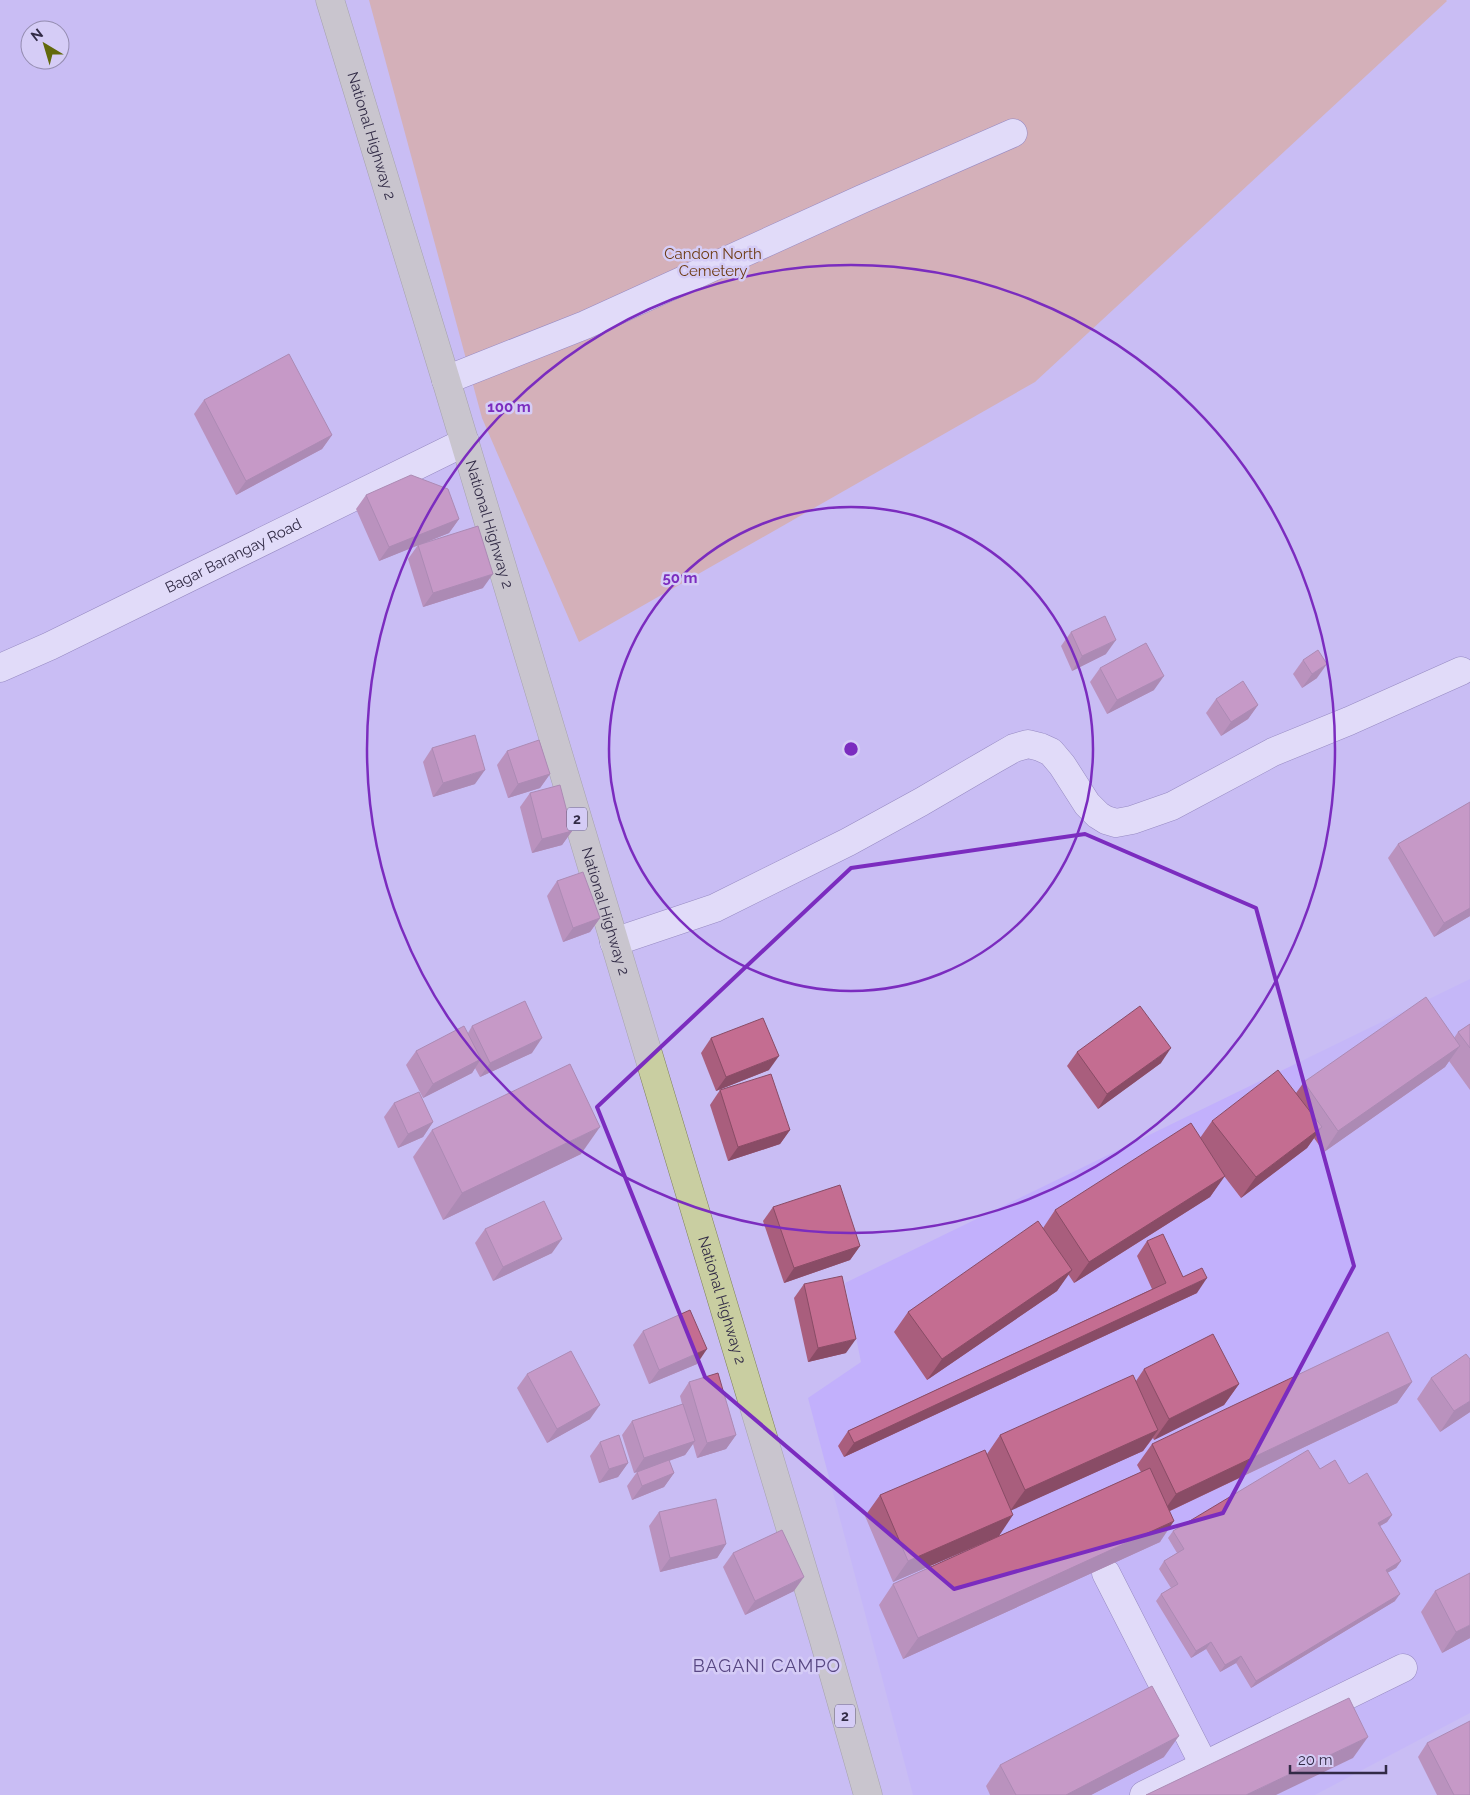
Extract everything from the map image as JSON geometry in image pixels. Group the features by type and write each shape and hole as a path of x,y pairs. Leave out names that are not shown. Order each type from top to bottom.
{"main road":[{"name":"National Highway 2","path":"331,0 465,442 868,1795"}],"street":[{"path":"446,380 585,325 1013,134"},
{"name":"Bagar Barangay Road","path":"0,668 50,646 465,442"},
{"path":"614,942 715,908 848,842 1014,748 1028,744 1051,752 1062,765 1087,804 1098,816 1116,823 1132,820 1172,806 1273,752 1349,721 1461,671"},
{"path":"1106,1573 1204,1765"},
{"path":"1144,1795 1403,1668"}],"highlighted area":[{"path":"1085,834 1256,908 1354,1266 1223,1513 954,1589 705,1377 597,1107 851,868"}],"shaded area":[{"path":"1470,979 1470,1713 1315,1795 913,1795 808,1398 861,1362 845,1283"}],"green space":[{"name":"Candon North Cemetery","path":"369,0 1447,1 1035,382 579,642 482,418"}],"building":[{"path":"289,354 332,435 246,481 204,400"},
{"path":"411,475 448,489 459,519 389,547 366,495"},
{"path":"478,526 493,574 433,593 418,545"},
{"path":"1105,616 1116,640 1082,656 1071,632"},
{"path":"1146,643 1164,676 1117,700 1100,668"},
{"path":"1318,650 1327,664 1312,674 1303,660"},
{"path":"1243,681 1258,705 1231,722 1216,699"},
{"path":"475,735 485,770 443,783 432,748"},
{"path":"539,740 550,774 518,784 507,751"},
{"path":"560,785 572,831 542,839 530,793"},
{"path":"1470,802 1470,908 1444,923 1398,844"},
{"path":"583,872 600,918 573,928 557,881"},
{"path":"1426,997 1460,1046 1338,1131 1304,1082"},
{"path":"525,1001 542,1038 490,1063 472,1026"},
{"path":"1140,1006 1171,1048 1107,1094 1077,1052"},
{"path":"763,1018 779,1056 726,1077 711,1038"},
{"path":"1470,1024 1470,1048 1458,1032"},
{"path":"464,1026 481,1059 433,1084 416,1051"},
{"path":"570,1064 600,1127 462,1193 432,1130"},
{"path":"1278,1070 1322,1127 1256,1177 1212,1121"},
{"path":"771,1074 790,1130 738,1147 720,1090"},
{"path":"419,1092 433,1122 408,1134 394,1103"},
{"path":"1191,1123 1225,1176 1089,1262 1055,1210"},
{"path":"840,1185 860,1246 794,1268 773,1207"},
{"path":"544,1201 562,1239 503,1267 485,1229"},
{"path":"1038,1221 1072,1270 942,1359 908,1312"},
{"path":"1163,1234 1183,1277 1202,1268 1207,1278 854,1443 848,1431 1166,1283 1147,1241"},
{"path":"842,1276 856,1339 818,1348 804,1284"},
{"path":"690,1310 707,1349 659,1370 643,1331"},
{"path":"1388,1332 1412,1382 1176,1494 1152,1444"},
{"path":"1213,1334 1239,1384 1169,1419 1144,1369"},
{"path":"571,1351 600,1405 557,1429 527,1374"},
{"path":"1466,1354 1470,1359 1470,1401 1454,1411 1431,1378"},
{"path":"718,1373 736,1435 707,1443 689,1382"},
{"path":"1133,1375 1158,1430 1025,1490 1000,1435"},
{"path":"683,1404 695,1441 644,1458 632,1421"},
{"path":"619,1435 628,1463 609,1469 600,1442"},
{"path":"985,1450 1013,1515 908,1561 880,1495"},
{"path":"1308,1450 1320,1469 1335,1460 1349,1484 1367,1473 1392,1515 1378,1523 1401,1561 1386,1570 1400,1594 1256,1681 1241,1656 1225,1665 1211,1642 1196,1651 1161,1594 1178,1584 1164,1561 1184,1549 1173,1531"},
{"path":"669,1460 674,1473 642,1486 637,1472"},
{"path":"1150,1468 1174,1521 918,1638 893,1584"},
{"path":"716,1499 726,1544 670,1558 659,1512"},
{"path":"782,1530 804,1577 755,1601 733,1553"},
{"path":"1470,1573 1470,1625 1456,1632 1435,1591"},
{"path":"1152,1686 1179,1736 1066,1795 1016,1795 1000,1765"},
{"path":"1349,1698 1368,1737 1246,1795 1146,1795"},
{"path":"1470,1721 1470,1795 1454,1795 1427,1743"}],"district":[{"name":"BAGANI CAMPO","path":"767,1665"}]}
